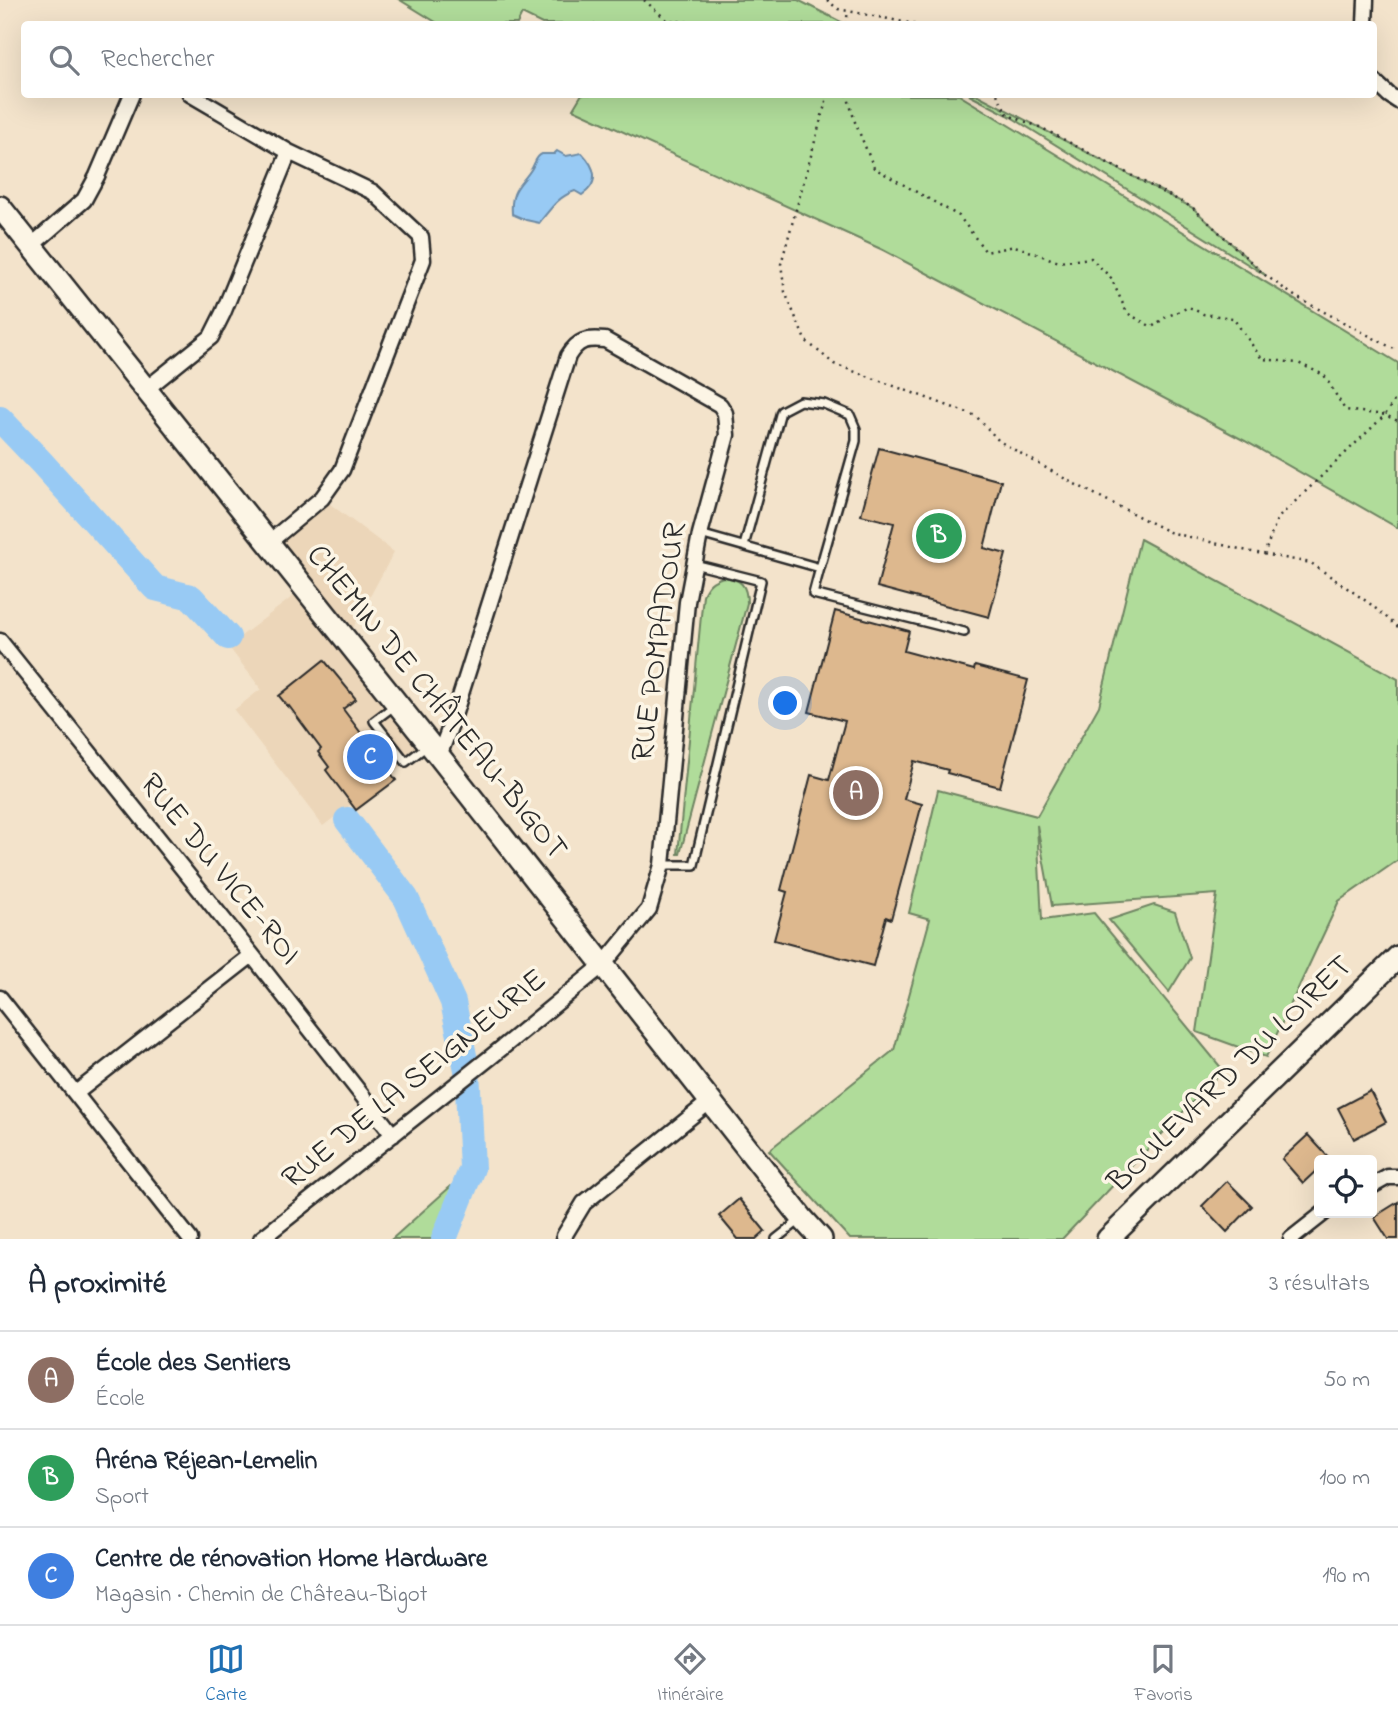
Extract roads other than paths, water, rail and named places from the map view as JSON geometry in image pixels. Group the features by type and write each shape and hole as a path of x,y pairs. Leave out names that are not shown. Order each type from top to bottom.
{"street":[{"path":"1365,21 1366,0"},
{"path":"1377,83 1398,100"},
{"path":"31,246 83,200 97,176 130,98"},
{"path":"197,98 289,152 373,192 421,237 423,260 342,470 322,498 268,543"},
{"path":"145,390 211,337 289,152"},
{"name":"CHEMIN DE CHÂTEAU-BIGOT","path":"2,212 397,703 709,1102 821,1239"},
{"name":"RUE POMPADOUR","path":"434,750 453,719 568,356 574,346 592,338 605,340 720,405 725,413 727,435 699,534 687,602 662,866 649,909 603,965"},
{"name":"RUE DU VICE-ROI","path":"0,641 393,1135"},
{"path":"76,1093 252,955"},
{"name":"BOULEVARD DU LOIRET","path":"1108,1239 1398,957"},
{"name":"RUE DE LA SEIGNEURIE","path":"261,1239 603,965"},
{"path":"0,998 190,1239"},
{"path":"564,1236 584,1203 709,1102"},
{"path":"1377,1183 1388,1177 1398,1177"},
{"path":"1291,1239 1318,1218"}],"lane":[{"path":"744,546 781,411 800,401 824,404 849,415 856,429 856,441 813,594 964,632"},
{"path":"699,534 820,568"},
{"path":"662,866 694,865 761,581 694,564"},
{"path":"397,703 374,721 406,762 434,750"},
{"path":"776,1239 802,1218"}],"water":[{"path":"557,151 566,156 582,153 593,169 592,185 582,195 575,191 563,197 539,223 512,214 517,188 537,158 542,154 554,154"}],"waterway":[{"path":"0,419 155,588 191,597 228,637"},
{"path":"347,820 406,898 453,1002 467,1070 472,1168 444,1239"}],"place":[{"name":"Aréna Réjean‑Lemelin","path":"939,536"},
{"name":"Centre de rénovation Home Hardware","path":"370,757"},
{"name":"École des Sentiers","path":"856,793"}]}
